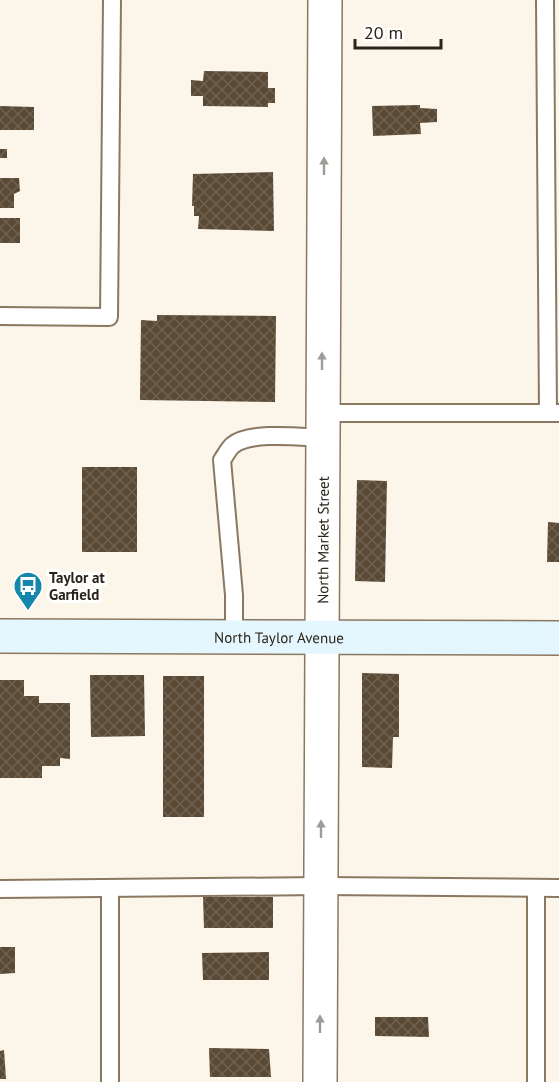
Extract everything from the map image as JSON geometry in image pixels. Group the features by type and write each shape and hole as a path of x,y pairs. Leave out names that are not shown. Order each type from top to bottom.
{"street":[{"name":"North Market Street","path":"320,1082 325,0"},
{"name":"North Taylor Avenue","path":"0,636 559,638"}],"lane":[{"path":"0,316 109,316 112,0"},
{"path":"234,637 234,595 222,460 233,444 251,438 289,436 322,426 554,413 544,0"},
{"path":"0,889 321,886 559,888"},
{"path":"110,1082 111,888"},
{"path":"536,888 536,1082"}],"building":[{"path":"204,71 268,72 268,88 275,88 275,103 268,103 268,107 203,106 203,96 191,96 191,80 203,81"},
{"path":"420,105 420,108 437,109 437,122 420,123 421,134 373,136 372,106"},
{"path":"0,106 34,107 34,130 0,130"},
{"path":"0,149 7,149 7,158 0,158"},
{"path":"273,172 274,231 198,229 199,216 194,216 194,206 192,206 193,174"},
{"path":"0,178 19,178 20,191 14,194 14,208 0,208"},
{"path":"0,218 20,218 20,243 0,243"},
{"path":"157,315 276,316 275,402 140,400 141,320 157,321"},
{"path":"82,467 137,467 137,552 82,552"},
{"path":"357,480 387,481 385,582 355,581"},
{"path":"548,522 559,523 559,562 547,562"},
{"path":"362,673 399,674 399,737 393,737 392,768 362,767"},
{"path":"90,675 144,675 145,736 91,737"},
{"path":"163,676 204,676 204,817 163,817"},
{"path":"0,680 24,680 24,696 39,696 39,703 70,703 70,759 60,758 60,766 42,766 42,778 0,778"},
{"path":"203,897 273,897 273,928 204,928"},
{"path":"0,947 15,947 15,973 0,974"},
{"path":"269,952 269,980 203,980 202,953"},
{"path":"375,1017 428,1017 429,1037 375,1036"},
{"path":"209,1048 269,1049 271,1077 210,1077"},
{"path":"4,1050 6,1079 0,1079 0,1051"}],"place":[{"name":"Taylor at Garfield","path":"28,612"}]}
